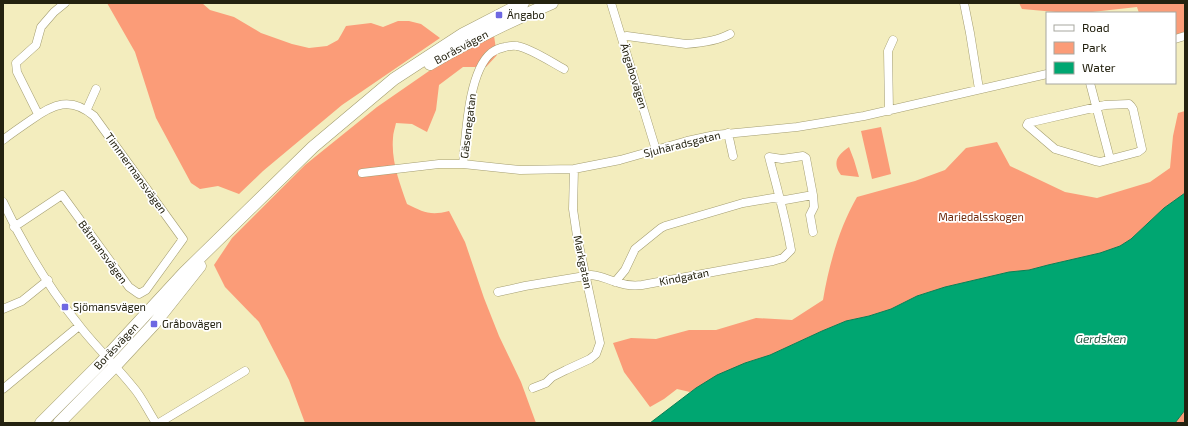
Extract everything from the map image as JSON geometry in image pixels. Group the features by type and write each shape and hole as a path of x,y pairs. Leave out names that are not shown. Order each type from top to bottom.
{"main road":[{"name":"Boråsvägen","path":"41,423 107,357 184,273 313,147 394,80 450,42 481,24 523,3"},
{"name":"Boråsvägen","path":"374,97 455,49 552,3"},
{"name":"Boråsvägen","path":"59,423 154,324 225,234"}],"street":[{"path":"38,114 18,72 16,63 36,45 41,27 54,12 65,3"},
{"name":"Ängabovägen","path":"611,3 656,150"},
{"path":"964,3 979,89"},
{"path":"622,37 627,36 690,43 723,38 730,34"},
{"path":"889,111 888,51 893,40"},
{"name":"Gäsenegatan","path":"464,164 469,106 480,68 491,53 504,47 517,46 564,69"},
{"name":"Sjuhäradsgatan","path":"362,173 439,164 464,164 520,170 574,169 620,160 715,134 797,127 889,111 1046,74"},
{"path":"1090,84 1110,159"},
{"path":"3,140 38,114 53,106 68,103 87,109 96,88"},
{"path":"1129,104 1131,106 1142,150 1110,159 1100,162 1055,149 1027,125 1028,123 1105,105 1129,104"},
{"name":"Timmermansvägen","path":"87,109 94,116 183,239"},
{"path":"728,133 733,156"},
{"path":"780,199 769,157 782,159 805,157 813,195 814,207 810,215 813,232"},
{"name":"Markgatan","path":"533,388 546,383 552,377 590,359 596,354 600,343 577,236 573,209 574,169"},
{"name":"Båtmansvägen","path":"14,226 62,194 129,287 139,294 146,290 183,239"},
{"path":"615,282 626,270 635,249 661,228 743,203 773,198 785,200 813,195"},
{"name":"Kindgatan","path":"498,292 591,275 601,276 630,286 642,285 783,258 791,250 780,199"},
{"path":"3,202 14,226 79,326 134,388 156,423"},
{"path":"3,309 22,300 48,280"},
{"path":"3,389 79,326"},
{"path":"160,423 245,371"}],"green space":[{"path":"107,3 202,3 210,10 234,17 261,33 292,44 309,48 327,46 338,40 346,26 371,23 383,27 398,21 409,21 421,24 440,38 342,105 263,171 239,194 218,186 200,189 191,183 156,118 135,52"},
{"path":"1019,3 1185,3 1185,32 1176,35 1176,12 1139,12 1137,7 1092,12 1056,12 1022,9"},
{"path":"494,36 497,55 486,67 463,67 439,85 436,110 427,132 412,124 396,123 393,136 393,155 407,204 432,213 449,211 465,242 484,298 499,336 521,382 536,423 305,423 289,380 259,322 225,287 214,265 232,238 305,165 377,107 429,71"},
{"name":"Mariedalsskogen","path":"1185,111 1185,193 1164,208 1131,239 1120,246 1100,253 1029,270 1009,272 945,287 917,296 891,309 846,321 770,355 745,363 690,392 677,389 650,407 624,372 613,343 631,338 656,339 689,330 716,330 756,318 792,320 823,300 828,274 840,234 857,197 915,181 945,170 966,148 997,142 1010,166 1065,192 1097,198 1150,182 1170,168 1173,136 1178,113"},
{"path":"881,127 891,174 872,179 861,131"},
{"path":"849,147 859,177 841,175 838,171 836,163 837,160 841,153"},
{"path":"1185,410 1185,423 1175,423"}],"water":[{"name":"Gerdsken","path":"1185,193 1185,410 1175,423 650,423 696,388 717,375 745,363 770,355 846,321 891,309 917,296 945,287 1009,272 1029,270 1100,253 1120,246 1131,239 1164,208"}],"place":[{"name":"Ängabo","path":"499,15"},
{"name":"Sjömansvägen","path":"65,307"},
{"name":"Gråbovägen","path":"154,324"}]}
